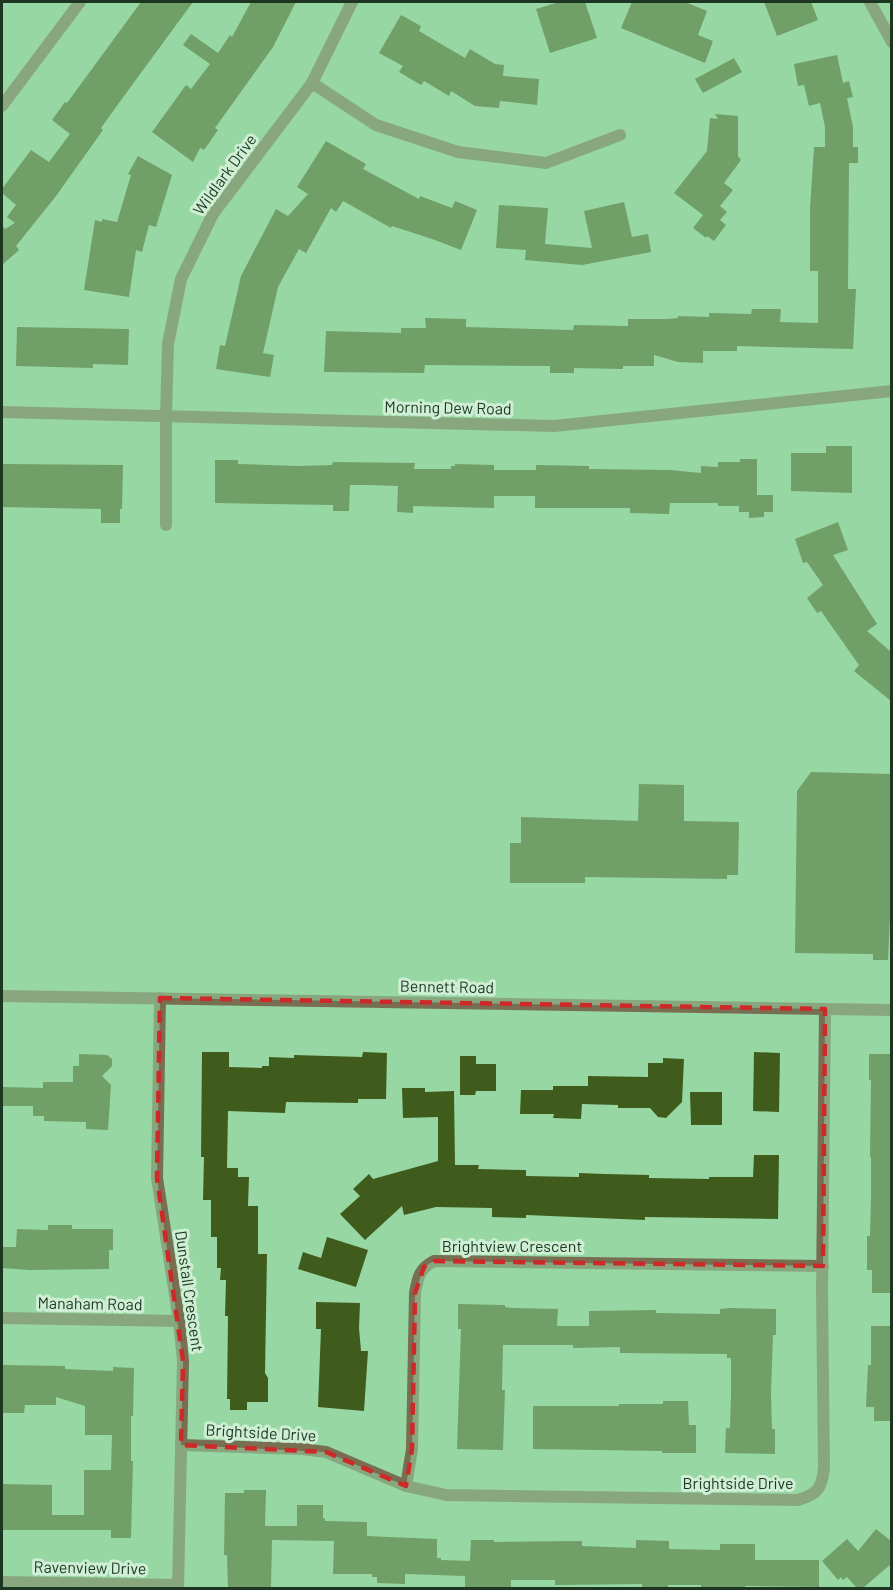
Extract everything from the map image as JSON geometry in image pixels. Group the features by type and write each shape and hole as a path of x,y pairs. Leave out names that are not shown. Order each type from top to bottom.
{"street":[{"path":"2,106 80,2"},
{"name":"Wildlark Drive","path":"166,525 168,344 181,279 213,214 312,83 352,2"},
{"path":"870,2 891,42"},
{"path":"312,83 376,125 458,152 546,164 620,135"},
{"name":"Morning Dew Road","path":"2,412 554,426 891,391"},
{"name":"Bennett Road","path":"2,996 891,1010"},
{"name":"Dunstall Crescent","path":"160,998 157,1178 183,1361 178,1587"},
{"name":"Brightside Drive","path":"181,1445 302,1449 326,1452 406,1485 446,1495 798,1500 812,1496 822,1483 824,1467 825,1009"},
{"name":"Brightview Crescent","path":"406,1485 412,1449 415,1293 424,1267 434,1261 823,1266"},
{"name":"Manaham Road","path":"2,1318 178,1321"},
{"name":"Ravenview Drive","path":"2,1582 178,1587"}],"highlighted area":[{"path":"160,998 825,1009 823,1266 434,1261 424,1267 415,1293 412,1449 406,1486 326,1452 181,1445 183,1361 157,1178"}],"building":[{"path":"141,2 193,2 101,128 103,130 56,196 16,246 19,250 2,265 2,225 5,229 15,223 7,217 16,205 2,193 2,189 31,150 49,162 70,134 52,120"},
{"path":"251,2 296,2 273,47 215,128 218,130 204,150 200,148 193,162 152,132 186,85 191,89 210,64 183,45 191,34 218,53 230,35 232,37"},
{"path":"559,2 585,2 597,38 550,53 536,9"},
{"path":"632,2 685,2 707,11 698,35 713,41 705,63 621,28"},
{"path":"764,2 811,2 818,20 777,36"},
{"path":"401,15 421,26 419,31 465,58 470,49 495,64 504,65 503,76 539,79 537,105 500,101 499,108 475,106 451,91 449,96 424,81 421,85 399,72 403,66 379,53"},
{"path":"837,55 843,83 849,81 853,97 847,98 853,127 853,147 858,147 858,163 849,163 848,289 856,289 853,349 737,346 737,351 703,351 703,363 678,362 654,355 654,366 623,366 623,369 574,368 574,373 550,373 550,366 425,365 424,373 324,372 326,331 401,333 401,328 426,328 425,318 466,319 466,327 573,330 574,325 628,326 628,319 709,317 709,313 751,314 752,309 781,309 780,322 818,323 818,271 810,271 810,209 814,147 825,147 825,127 820,103 809,106 804,85 798,86 794,64"},
{"path":"734,58 742,72 703,93 695,79"},
{"path":"715,114 738,116 738,156 741,160 724,183 733,190 720,206 727,212 720,220 726,225 714,241 693,228 703,215 674,193 707,151 710,118 718,119"},
{"path":"326,141 366,164 363,169 419,199 420,196 452,208 455,201 477,210 461,250 392,226 391,228 343,201 336,212 331,208 306,253 299,249 278,287 263,353 274,355 270,377 216,369 220,345 225,346 241,276 276,209 288,216 308,194 297,187"},
{"path":"138,156 172,175 156,227 149,225 142,252 136,250 129,297 84,290 95,220 117,222 131,175 128,174"},
{"path":"624,202 632,237 648,234 651,252 582,265 525,260 526,250 496,248 499,205 548,208 545,244 592,248 584,211"},
{"path":"17,327 129,329 128,365 93,364 93,368 16,366"},
{"path":"826,446 852,446 852,493 791,491 791,453 826,453"},
{"path":"740,459 757,459 757,495 773,495 773,512 764,512 764,517 749,518 749,512 739,512 739,506 718,506 718,503 670,503 669,514 630,513 630,508 535,508 535,496 494,496 494,508 413,506 413,513 397,512 398,486 367,485 350,485 349,511 333,511 333,505 215,503 215,460 238,460 238,464 299,466 332,465 333,462 415,463 414,469 451,469 451,466 455,464 494,465 494,470 536,470 536,465 589,466 589,469 670,470 701,473 701,466 718,467 718,462 740,462"},
{"path":"2,464 123,465 120,523 101,523 101,509 2,507"},
{"path":"838,522 848,550 833,555 877,624 867,631 891,652 891,701 854,671 859,665 821,611 817,613 807,598 823,585 807,562 803,563 795,539"},
{"path":"811,772 891,774 891,895 888,960 873,960 873,954 795,953 797,791"},
{"path":"639,784 684,785 684,821 739,822 738,875 727,875 727,879 585,877 585,883 510,883 510,843 521,843 521,817 638,821"},
{"path":"202,1052 229,1052 229,1067 262,1068 262,1066 269,1066 269,1057 294,1058 294,1055 362,1057 363,1052 387,1053 386,1099 358,1099 358,1103 286,1102 285,1113 228,1111 227,1168 238,1168 238,1177 249,1177 248,1206 258,1206 258,1254 267,1254 265,1373 268,1378 268,1402 247,1402 247,1410 230,1410 230,1399 227,1399 226,1280 220,1280 221,1268 217,1268 217,1237 211,1237 211,1200 203,1200"},
{"path":"754,1052 780,1053 779,1112 753,1111"},
{"path":"79,1054 107,1055 112,1059 112,1066 102,1076 111,1085 108,1130 86,1129 86,1122 44,1121 44,1116 33,1116 33,1106 2,1106 2,1087 43,1088 43,1082 73,1082 73,1066 79,1066"},
{"path":"869,1054 891,1054 891,1293 872,1293 872,1270 867,1270 867,1236 870,1236 871,1199"},
{"path":"460,1056 476,1056 476,1064 496,1064 496,1091 476,1091 475,1095 460,1095"},
{"path":"663,1058 684,1059 682,1102 666,1118 658,1117 650,1108 618,1108 618,1105 582,1104 581,1119 553,1118 554,1114 520,1114 521,1090 553,1090 553,1086 588,1086 588,1076 648,1077 648,1063 663,1063"},
{"path":"402,1088 425,1088 425,1092 454,1091 455,1165 479,1165 478,1169 526,1170 526,1176 579,1177 579,1173 709,1179 709,1177 753,1177 754,1155 779,1155 778,1219 645,1217 645,1220 526,1215 526,1218 492,1217 492,1208 436,1207 404,1215 402,1206 365,1240 340,1214 360,1196 353,1189 369,1174 373,1179 438,1161 438,1117 403,1118"},
{"path":"690,1092 722,1092 722,1125 691,1125"},
{"path":"48,1225 72,1225 72,1229 113,1229 113,1250 109,1250 109,1269 2,1268 2,1247 16,1247 17,1229 48,1230"},
{"path":"327,1237 368,1250 356,1287 298,1269 303,1252 321,1258"},
{"path":"316,1302 360,1303 361,1351 368,1351 364,1411 318,1407 321,1329 316,1329"},
{"path":"458,1304 558,1309 557,1326 589,1326 589,1311 656,1310 656,1313 720,1314 720,1309 730,1308 776,1309 771,1394 775,1454 725,1453 726,1428 730,1428 731,1396 731,1358 727,1358 727,1354 620,1353 620,1347 573,1348 573,1345 503,1345 502,1390 505,1390 503,1450 457,1449 461,1329 458,1329"},
{"path":"871,1326 891,1326 891,1421 874,1421 874,1407 866,1407 868,1365 871,1365"},
{"path":"2,1365 65,1366 65,1369 113,1371 113,1367 134,1368 133,1416 131,1416 131,1461 133,1461 131,1538 111,1538 111,1530 2,1530 2,1484 52,1485 52,1515 84,1515 84,1470 111,1470 112,1435 85,1435 85,1406 56,1397 56,1405 25,1405 24,1413 2,1413"},
{"path":"663,1401 688,1401 689,1425 696,1425 696,1453 533,1449 533,1406 619,1406 619,1404 663,1404"},
{"path":"244,1490 266,1490 265,1526 297,1526 297,1505 323,1505 325,1521 367,1522 367,1536 437,1539 437,1558 441,1560 470,1561 471,1540 582,1541 582,1546 636,1548 636,1540 669,1541 669,1549 720,1550 720,1544 755,1544 755,1560 819,1560 819,1587 701,1588 701,1585 668,1585 668,1588 642,1588 642,1584 555,1585 555,1580 511,1580 511,1588 465,1587 465,1576 405,1574 405,1584 377,1583 377,1577 372,1577 372,1574 333,1574 334,1541 272,1540 271,1588 228,1588 227,1555 224,1555 225,1493 244,1493"},
{"path":"876,1529 891,1541 891,1564 863,1588 857,1588 847,1577 843,1580 841,1577 838,1580 822,1561 847,1539 858,1551"}]}
